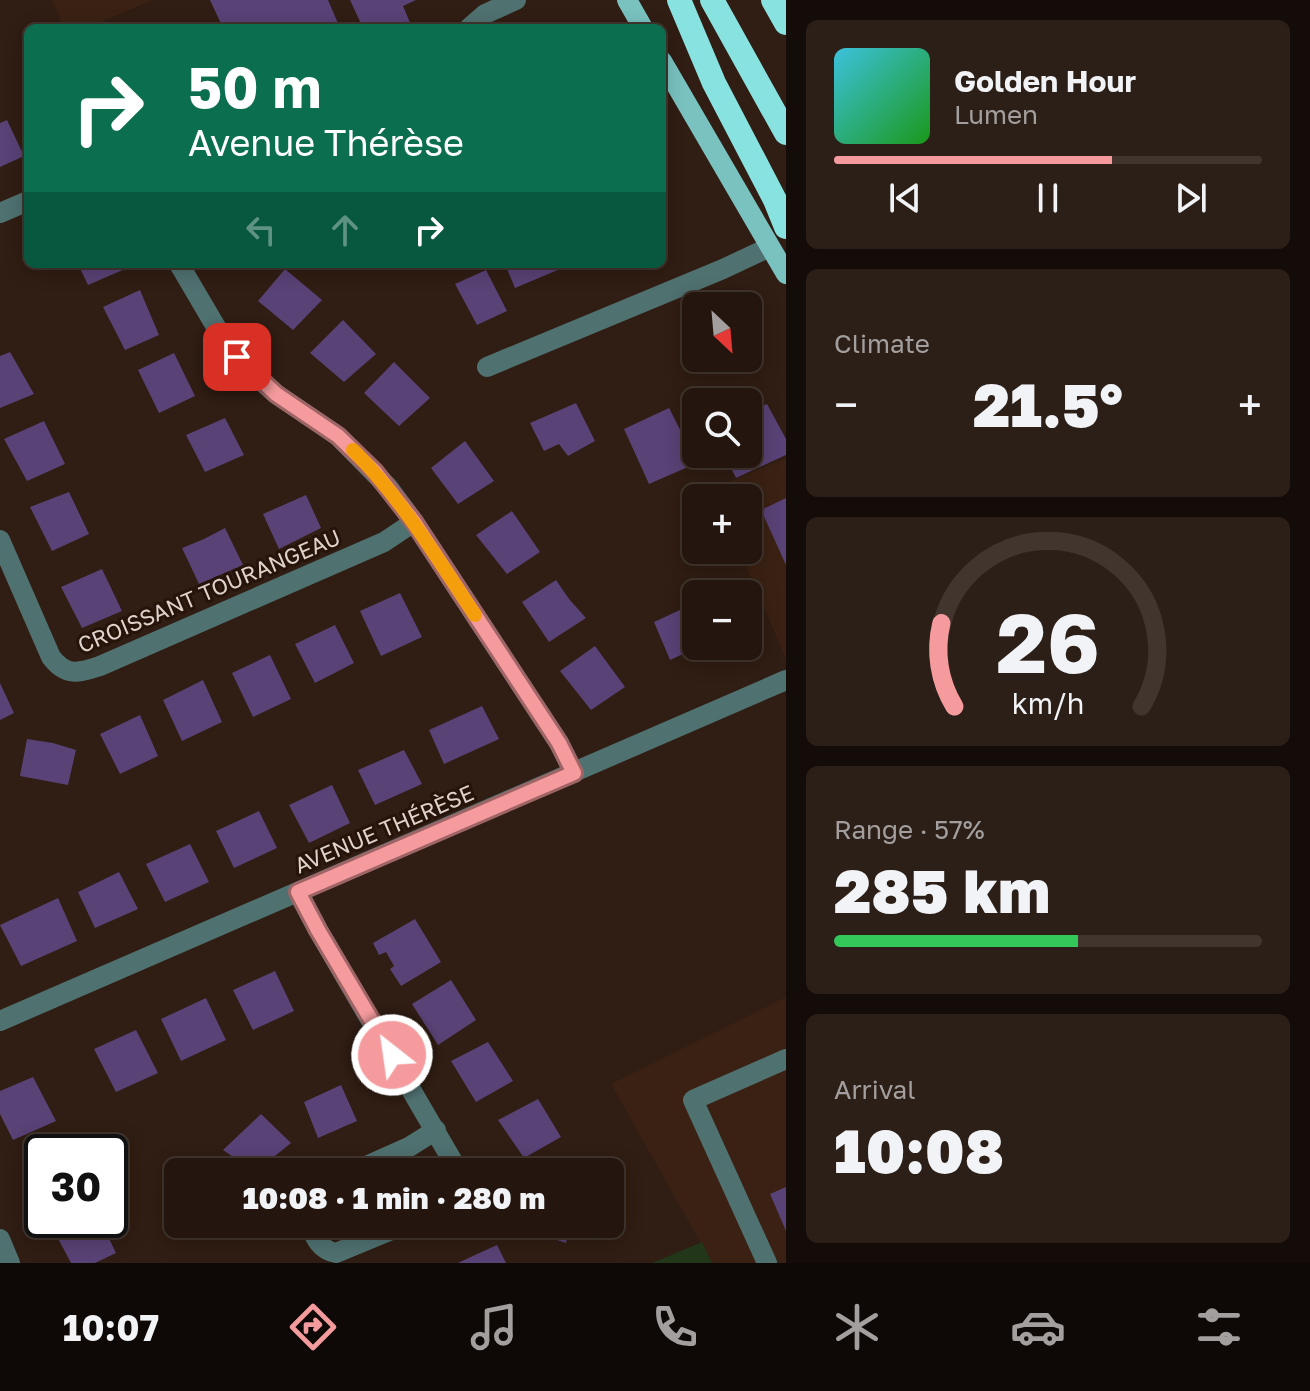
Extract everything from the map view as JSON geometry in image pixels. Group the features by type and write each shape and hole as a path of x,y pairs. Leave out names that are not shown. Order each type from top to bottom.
{"highway":[{"path":"679,0 714,83 786,227"},
{"path":"712,0 786,133"},
{"path":"773,0 786,23"}],"main road":[{"path":"627,0 641,24"},
{"path":"666,68 786,274"}],"street":[{"path":"474,24 485,14 516,0"},
{"path":"0,213 24,203"},
{"path":"487,367 770,247"},
{"path":"181,268 226,344 248,369 276,394 338,436 375,472 414,522 559,743 574,773"},
{"name":"CROISSANT TOURANGEAU","path":"0,540 51,657 57,665 74,672 100,666 384,542 414,522"},
{"name":"AVENUE THÉRÈSE","path":"0,1021 786,680"},
{"path":"298,892 451,1158"},
{"path":"767,1263 693,1100 786,1059"},
{"path":"384,1158 436,1130"},
{"path":"316,1238 321,1247 336,1253 372,1238"},
{"path":"0,1239 10,1263"}],"shaded area":[{"path":"52,0 153,0 96,24 62,24"},
{"path":"786,458 786,659 762,603 762,580 752,580 745,564 762,564 762,484 724,484"},
{"path":"786,997 786,1263 712,1263 611,1084"}],"green space":[{"path":"702,1242 712,1263 652,1263"}],"building":[{"path":"210,0 328,0 338,24 221,24"},
{"path":"350,0 416,0 403,6 411,24 361,24"},
{"path":"7,120 24,156 0,167 0,123"},
{"path":"80,268 125,269 88,285"},
{"path":"507,268 562,268 515,288"},
{"path":"285,269 322,300 293,330 258,301"},
{"path":"486,270 507,311 477,325 455,284"},
{"path":"140,290 159,335 125,350 103,307"},
{"path":"343,320 376,354 344,382 310,353"},
{"path":"10,352 34,394 0,408 0,356"},
{"path":"174,353 195,396 159,413 138,370"},
{"path":"394,362 430,398 399,426 364,393"},
{"path":"576,403 595,441 568,456 559,444 544,451 530,423"},
{"path":"767,404 786,439 786,455 762,466 762,406"},
{"path":"669,408 682,434 682,468 686,468 649,484 624,429"},
{"path":"225,418 244,455 205,472 186,435"},
{"path":"44,421 65,464 27,481 4,439"},
{"path":"465,441 494,481 458,504 431,468"},
{"path":"731,468 758,468 736,478"},
{"path":"69,492 89,534 52,551 30,507"},
{"path":"306,495 321,528 279,549 263,514"},
{"path":"786,498 786,565 762,512"},
{"path":"512,511 540,552 507,574 476,535"},
{"path":"225,528 243,565 199,584 182,548"},
{"path":"102,569 122,611 82,628 61,587"},
{"path":"556,580 586,618 549,642 522,602"},
{"path":"400,593 422,637 381,656 360,611"},
{"path":"682,609 682,654 670,660 654,622"},
{"path":"335,625 354,663 315,683 295,644"},
{"path":"595,646 625,687 591,710 560,671"},
{"path":"270,655 291,699 253,717 232,673"},
{"path":"203,680 222,722 182,741 163,700"},
{"path":"0,683 14,713 0,720"},
{"path":"482,706 499,739 444,764 429,730"},
{"path":"140,715 158,756 120,774 100,734"},
{"path":"27,739 76,750 68,785 20,776"},
{"path":"404,750 422,784 375,805 358,770"},
{"path":"332,785 350,823 309,843 289,805"},
{"path":"259,811 277,848 234,868 216,831"},
{"path":"190,844 209,882 165,902 146,864"},
{"path":"119,872 138,909 95,928 78,892"},
{"path":"58,898 77,941 21,966 0,925"},
{"path":"415,919 441,962 401,986 390,969 394,966 386,952 379,955 373,943"},
{"path":"275,971 294,1011 253,1030 233,990"},
{"path":"451,980 476,1020 438,1045 412,1004"},
{"path":"206,998 226,1040 181,1061 161,1019"},
{"path":"136,1030 158,1073 116,1092 94,1049"},
{"path":"488,1042 513,1081 476,1102 451,1061"},
{"path":"33,1077 56,1121 13,1140 0,1114 0,1091"},
{"path":"341,1085 357,1121 318,1138 304,1102"},
{"path":"538,1099 561,1137 524,1158 498,1120"},
{"path":"261,1114 291,1143 272,1158 235,1158 223,1150"},
{"path":"786,1187 786,1231 770,1194"},
{"path":"58,1238 109,1238 116,1253 95,1263 71,1263"},
{"path":"497,1245 506,1263 458,1263 475,1255"}],"slow traffic":[{"path":"353,450 401,504 475,615"}],"route":[{"path":"237,357 276,394 338,436 388,487 559,743 574,773 298,892 392,1055"}]}
